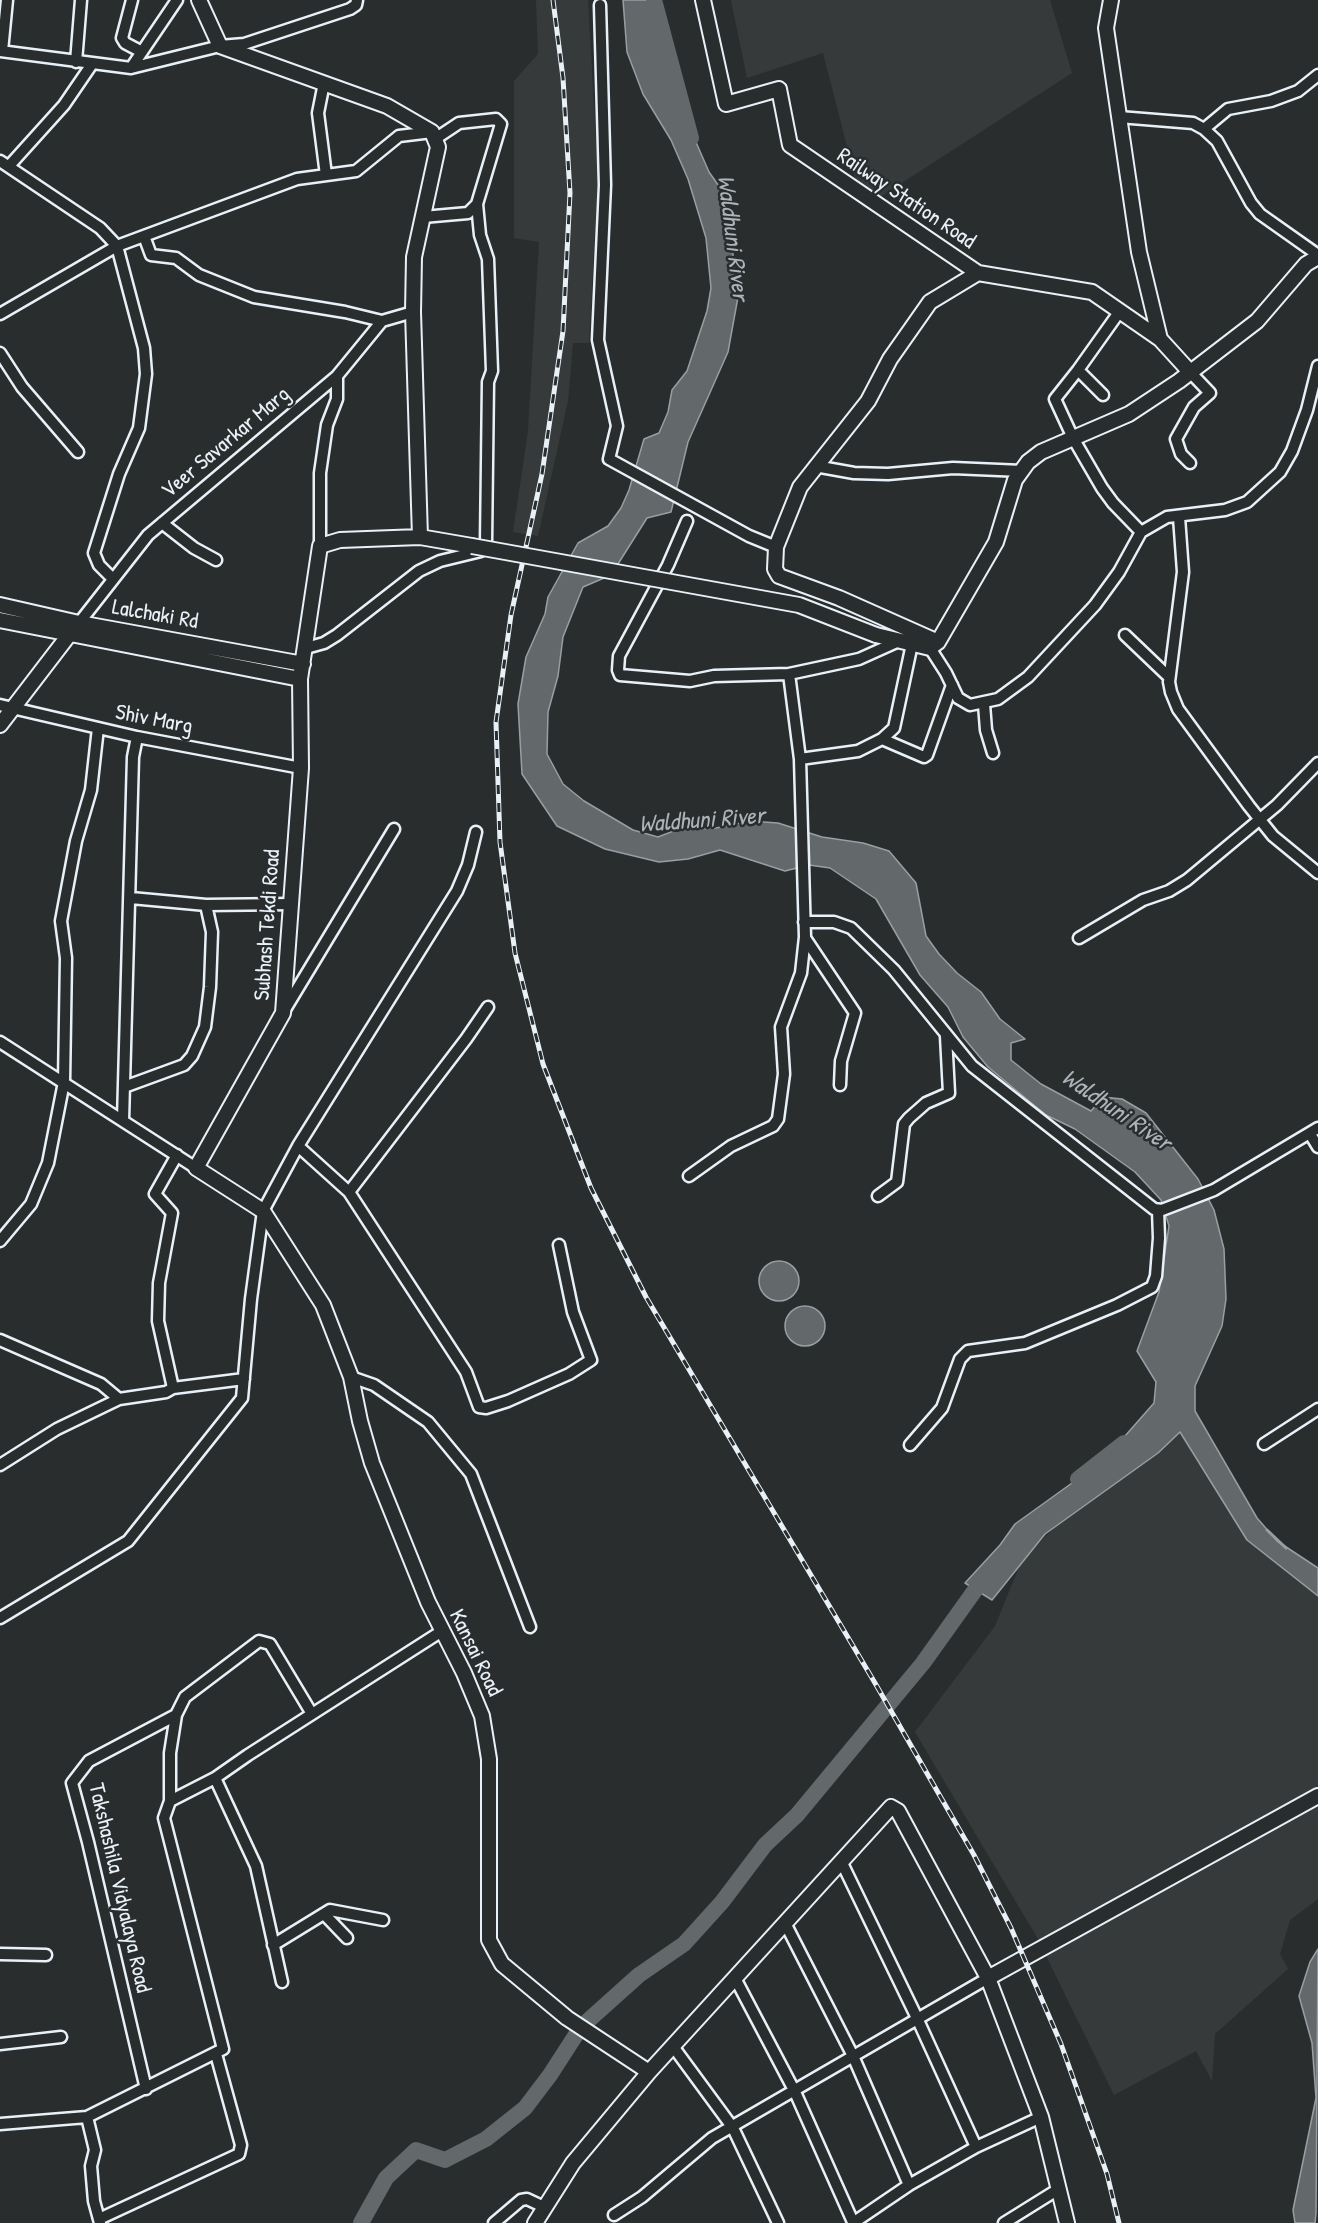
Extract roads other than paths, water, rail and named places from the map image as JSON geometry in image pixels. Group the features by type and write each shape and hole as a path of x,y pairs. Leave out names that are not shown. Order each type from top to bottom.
{"street":[{"path":"7,0 1,51 131,68 220,46 243,44 350,9 356,5 357,0"},
{"path":"76,62 81,0"},
{"path":"132,0 122,38 125,43 142,52"},
{"path":"131,68 177,0"},
{"path":"199,0 220,46 387,106 434,136 438,147 414,257 412,312 420,537"},
{"name":"Railway Station Road","path":"703,0 726,104 779,90 790,145 978,273 1092,292 1160,339 1191,373"},
{"path":"1113,3 1106,28 1139,252 1160,339"},
{"path":"600,5 605,185 598,340 617,426 609,459 776,547"},
{"path":"92,64 64,105 4,164 100,228 117,246 144,348 146,374 139,428 119,474 94,553 99,565 113,579"},
{"path":"1204,129 1228,109 1271,101 1299,91 1318,75"},
{"path":"324,83 318,113 326,175"},
{"path":"934,645 996,542 1015,480 1028,462 1041,452 1129,414 1191,373 1257,321 1306,264 1318,256 1260,214 1251,203 1217,141 1204,129 1193,123 1119,117"},
{"path":"0,314 117,246 297,179 356,171 399,135 434,136 459,123 496,119 500,121 477,204 480,235 488,259 492,372 489,382 486,543 482,551 440,561 420,571 324,644 306,648"},
{"path":"423,217 468,213 477,204"},
{"path":"144,236 151,255 176,258 199,275 254,297 345,312 382,321 412,312"},
{"path":"978,273 930,302 890,359 868,401 800,487 776,547 775,569 779,576 838,598 934,645 958,698 970,705 984,704 998,699 1028,677 1069,634 1119,572 1142,532 1167,517 1225,510 1247,502 1280,472 1293,451 1307,410 1318,366"},
{"path":"1120,311 1055,399 1073,438 1113,503 1142,532"},
{"name":"Veer Savarkar Marg","path":"79,623 148,535 337,376 382,321"},
{"path":"0,353 22,387 78,452"},
{"path":"1078,370 1103,394"},
{"path":"1190,463 1181,454 1176,439 1194,407 1210,393 1191,373"},
{"path":"337,376 337,399 327,425 320,473 320,546 340,540 420,537 799,605 906,643 934,645"},
{"path":"815,466 854,473 888,474 953,468 1022,471"},
{"path":"1179,517 1183,572 1169,677 1171,692 1178,709 1260,820 1290,852 1318,873"},
{"path":"687,521 668,565 620,656 618,670 620,675 690,681 714,676 789,674 859,659 906,643"},
{"path":"162,523 194,548 216,560"},
{"name":"Subhash Tekdi Road","path":"196,1168 282,1013 301,768 300,679 320,546"},
{"name":"Lalchaki Rd","path":"0,605 79,623 303,664"},
{"name":"Lalchaki Rd","path":"0,620 68,636 300,679"},
{"path":"0,725 5,707 79,623"},
{"path":"1125,635 1169,677"},
{"path":"800,759 858,751 882,739 894,728 906,643"},
{"path":"689,1176 731,1146 777,1123 784,1074 781,1027 801,973 805,937 802,902 803,816 800,759 789,674"},
{"path":"882,739 921,757 927,755 952,685"},
{"path":"984,704 986,730 993,753"},
{"name":"Shiv Marg","path":"5,707 137,737 301,768"},
{"path":"0,1241 31,1204 48,1163 64,1082 66,958 61,921 76,841 91,790 98,728"},
{"path":"123,1120 134,757 137,737"},
{"path":"1079,938 1143,900 1177,887 1260,820 1318,763"},
{"path":"282,1013 394,829"},
{"path":"0,1618 128,1541 242,1398 250,1299 262,1211 298,1146 457,891 468,865 476,832"},
{"path":"131,898 206,905 291,904"},
{"path":"124,1087 184,1065 192,1056 205,1027 210,987 212,932 206,905"},
{"path":"804,922 834,922 851,928 894,970 972,1066 1160,1210"},
{"path":"805,937 855,1013 841,1061 840,1085"},
{"path":"349,1192 488,1007"},
{"path":"878,1196 897,1182 904,1125 926,1103 949,1094 946,1036"},
{"path":"0,1042 262,1211"},
{"path":"1160,1210 1214,1190 1314,1131 1318,1147"},
{"path":"298,1146 349,1192 466,1372 479,1407 486,1408 508,1401 569,1374 591,1360 573,1312 559,1245"},
{"path":"173,1388 158,1321 159,1283 172,1213 154,1194 177,1155"},
{"path":"910,1445 942,1408 960,1359 968,1351 1025,1342 1118,1305 1152,1287 1156,1276 1160,1210"},
{"name":"Kansai Road","path":"262,1211 323,1305 351,1377 360,1421 372,1462 428,1602 482,1716 489,1759 489,1940 502,1964 567,2018 649,2072"},
{"path":"0,1340 101,1384 119,1399"},
{"path":"351,1377 374,1385 428,1422 471,1474 530,1627"},
{"path":"0,1465 57,1429 119,1399 166,1392 173,1388 244,1379"},
{"path":"1264,1444 1318,1410"},
{"path":"170,1801 215,1778 442,1631"},
{"path":"0,2124 87,2117 223,2049 164,1818 170,1801 170,1754 176,1715 185,1697 259,1641 270,1644 312,1714"},
{"name":"Takshashila Vidyalaya Road","path":"146,2089 88,1842 72,1784 89,1761 176,1715"},
{"path":"215,1778 256,1866 282,1982"},
{"path":"614,2215 642,2197 712,2138 795,2092 917,2018 1318,1796"},
{"path":"535,2223 573,2163 672,2045 887,1809 895,1807 988,1978 1041,2116 1057,2190 1067,2223"},
{"path":"841,1861 976,2147"},
{"path":"273,1945 324,1914 337,1910 382,1920"},
{"path":"324,1914 347,1938"},
{"path":"785,1923 853,2056 909,2185"},
{"path":"0,1954 46,1955"},
{"path":"735,1978 795,2092 853,2223 909,2185 976,2147 1041,2116"},
{"path":"0,2044 61,2037"},
{"path":"672,2045 733,2128 778,2223"},
{"path":"87,2117 95,2150 92,2166 94,2201 100,2221 239,2154 241,2145 216,2054"},
{"path":"1004,2223 1057,2190"},
{"path":"494,2223 521,2200 527,2199 544,2207"}],"water":[{"path":"623,0 659,0 658,30 668,78 709,172 726,196 738,297 728,352 688,442 671,512 647,518 611,575 583,587 563,637 558,676 548,712 547,754 563,784 584,801 633,830 658,837 676,830 716,828 750,821 778,823 822,837 863,843 889,851 916,883 926,936 939,954 957,973 981,992 1000,1019 1025,1039 1011,1043 1011,1060 1041,1084 1091,1111 1103,1097 1122,1099 1146,1113 1198,1179 1214,1210 1224,1249 1226,1299 1222,1326 1195,1386 1195,1411 1257,1518 1277,1541 1318,1568 1318,1596 1247,1540 1180,1432 1158,1453 1045,1534 992,1600 965,1583 1000,1545 1015,1524 1104,1460 1154,1403 1156,1382 1137,1351 1159,1292 1169,1226 1161,1200 1135,1172 1075,1129 1046,1115 988,1067 963,1037 948,1007 920,975 876,899 830,868 809,865 785,871 720,850 688,859 659,862 605,849 557,826 522,774 518,704 526,657 545,614 548,597 578,543 608,526 621,508 629,490 644,439 659,433 668,412 672,390 687,371 707,311 711,288 706,238 688,179 671,140 643,94 627,52"},
{"path":"779,1261 787,1262 793,1267 798,1273 798,1289 793,1295 787,1300 779,1301 771,1300 765,1295 760,1289 759,1281 760,1273 765,1267 771,1262"},
{"path":"805,1306 813,1307 819,1312 824,1318 824,1334 819,1340 813,1345 805,1346 797,1345 791,1340 786,1334 785,1326 786,1318 791,1312 797,1307"},
{"path":"1318,1949 1316,2213 1315,2223 1295,2223 1293,2210 1316,2098 1312,2043 1299,1996 1310,1962"}],"waterway":[{"name":"Waldhuni River","path":"654,0 691,138"},
{"path":"1078,1479 1124,1443"},
{"path":"1267,1530 1286,1548"},
{"path":"361,2223 386,2178 416,2150 445,2160 486,2139 525,2108 581,2027 639,1975 684,1944 722,1902 765,1845 797,1815 923,1663 988,1572"}],"railway":[{"path":"553,0 563,78 570,193 563,331 542,474 511,615 496,722 500,842 515,953 543,1064 591,1188 646,1297 875,1683 974,1855 1011,1928 1061,2044 1107,2174 1119,2223"}]}
